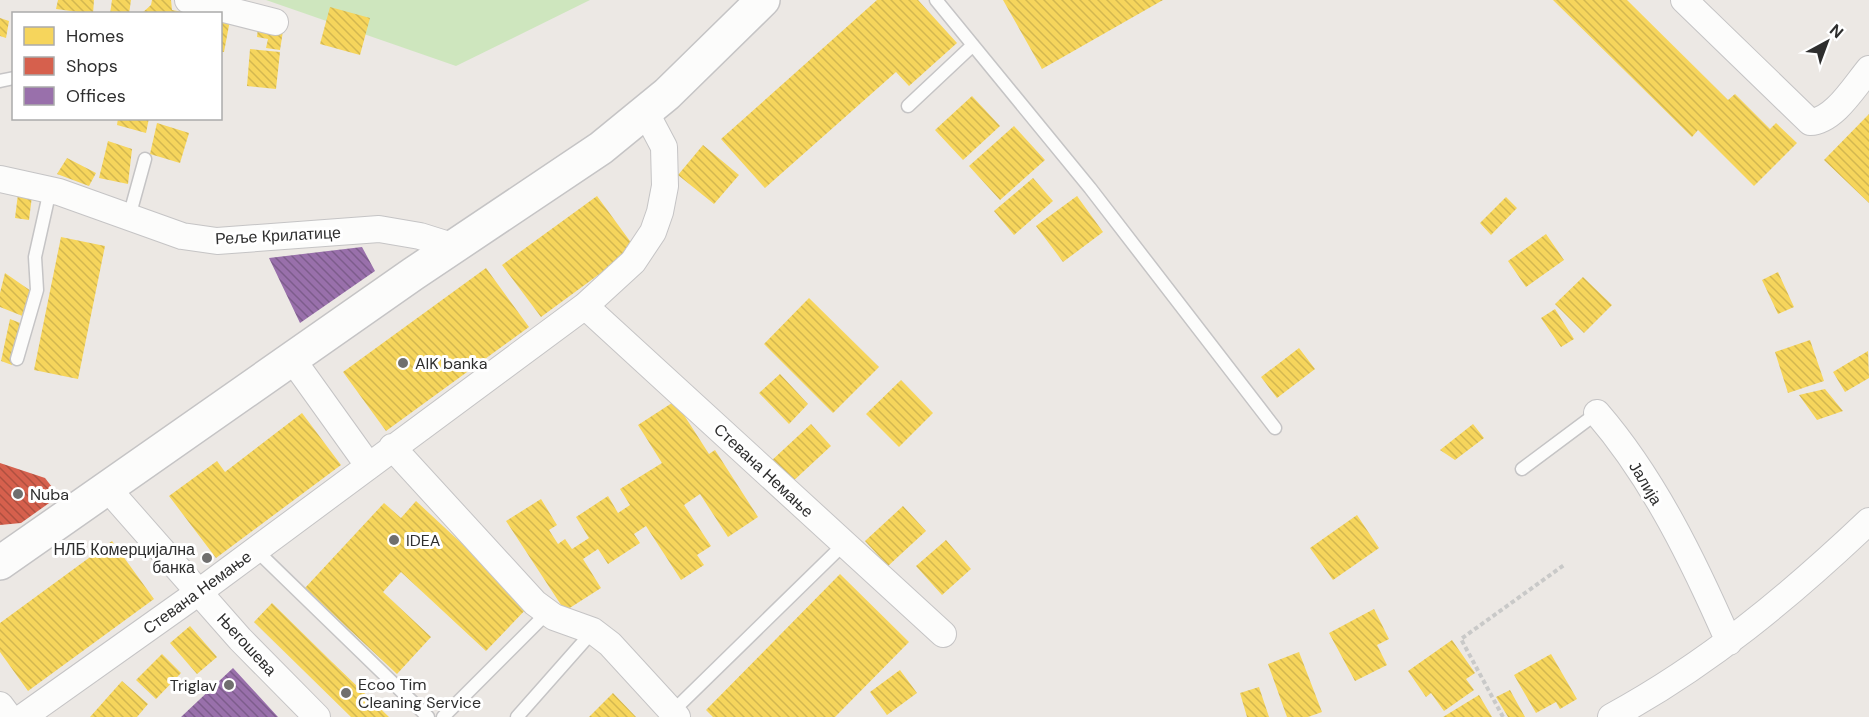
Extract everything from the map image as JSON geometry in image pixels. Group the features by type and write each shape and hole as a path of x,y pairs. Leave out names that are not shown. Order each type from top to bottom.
{"street":[{"path":"188,0 275,22"},
{"path":"1,561 602,148 646,113 763,0"},
{"path":"1684,0 1810,122 1820,122 1869,69"},
{"name":"Стевана Немање","path":"24,717 199,592 585,306 633,262 653,232 665,186 664,147 646,113"},
{"name":"Реље Крилатице","path":"0,179 50,190 182,236 217,241 379,230 420,236 455,247"},
{"name":"Стевана Немање","path":"585,306 843,545 944,634"},
{"path":"292,360 368,465"},
{"name":"Јалија","path":"1597,413 1615,434 1656,499 1699,576 1729,642"},
{"path":"392,447 544,609 554,617 593,631 610,644 675,714"},
{"name":"Његошева","path":"108,489 240,639 317,717"},
{"path":"1611,717 1665,686 1729,642 1790,594 1869,521"},
{"path":"0,705 9,717"}],"lane":[{"path":"936,0 1090,188 1275,428"},
{"path":"908,106 973,45"},
{"path":"129,217 145,159"},
{"path":"17,359 37,290 35,257 50,190"},
{"name":"Јалија","path":"1522,470 1597,413"},
{"path":"675,714 843,545"},
{"path":"255,549 428,717"},
{"path":"443,717 542,618 544,609"},
{"path":"517,717 593,631"}],"path":[{"path":"1503,717 1461,639 1564,565"}],"green space":[{"path":"266,0 590,0 456,66"}],"building: Homes":[{"path":"58,0 94,0 93,12 56,9"},
{"path":"112,0 131,0 129,12 110,12"},
{"path":"152,0 171,0 172,10 182,12 143,12 151,5"},
{"path":"877,0 918,0 957,43 909,86 896,72 765,188 721,139"},
{"path":"1003,0 1163,0 1042,69"},
{"path":"1553,0 1627,0 1728,100 1735,94 1770,129 1776,123 1797,143 1754,186 1698,130 1692,137"},
{"path":"330,7 370,18 360,55 320,44"},
{"path":"0,18 9,21 6,38 0,36"},
{"path":"222,18 230,20 224,52 222,52"},
{"path":"258,27 283,31 280,50 266,48 268,39 257,37"},
{"path":"250,49 280,52 276,89 247,86"},
{"path":"972,96 1000,126 963,160 935,130"},
{"path":"1869,114 1869,203 1824,160"},
{"path":"118,120 149,120 146,133 117,125"},
{"path":"157,123 189,133 180,163 150,154"},
{"path":"1014,126 1045,160 1000,200 969,166"},
{"path":"108,141 132,149 128,184 99,178"},
{"path":"703,145 739,175 714,204 678,175"},
{"path":"67,158 96,173 89,186 57,174"},
{"path":"1033,178 1053,201 1014,235 994,211"},
{"path":"18,194 32,196 29,220 15,218"},
{"path":"597,196 635,248 541,317 502,265"},
{"path":"1077,196 1103,232 1063,262 1036,226"},
{"path":"1506,197 1517,208 1491,235 1480,223"},
{"path":"1546,234 1564,260 1526,287 1508,261"},
{"path":"61,237 105,246 78,379 34,370"},
{"path":"486,268 529,327 386,431 343,372"},
{"path":"1778,272 1794,307 1778,314 1762,280"},
{"path":"5,273 31,291 25,317 0,307 0,293"},
{"path":"1583,277 1612,305 1584,333 1555,304"},
{"path":"809,298 879,367 833,413 764,344"},
{"path":"1555,309 1574,339 1561,347 1541,318"},
{"path":"10,319 20,323 12,365 1,361"},
{"path":"1810,340 1824,381 1788,393 1775,352"},
{"path":"1299,348 1315,369 1277,398 1261,377"},
{"path":"1868,351 1869,378 1845,392 1833,372"},
{"path":"780,374 808,404 789,424 759,393"},
{"path":"901,380 933,413 899,447 866,414"},
{"path":"1825,389 1843,411 1817,420 1799,395"},
{"path":"675,401 709,454 715,450 758,517 728,537 700,494 684,505 711,546 697,555 704,565 681,580 646,526 634,534 640,543 608,564 598,549 583,559 601,588 565,611 506,521 541,499 557,525 549,530 558,544 565,539 572,549 589,538 576,517 608,496 618,513 630,505 620,489 662,463 638,425"},
{"path":"302,413 341,465 216,558 169,496 217,461 225,472"},
{"path":"811,424 831,446 790,484 770,462"},
{"path":"1473,424 1484,438 1455,460 1440,450"},
{"path":"416,501 529,606 486,651 401,572 383,592 431,637 397,674 305,588 384,503 401,518"},
{"path":"903,506 926,531 888,566 865,541"},
{"path":"1357,515 1379,548 1333,580 1310,548"},
{"path":"946,540 971,569 942,595 916,566"},
{"path":"112,541 154,599 28,691 0,652 0,623"},
{"path":"840,574 909,642 835,717 713,717 706,710"},
{"path":"272,603 389,717 351,717 254,622"},
{"path":"1374,609 1389,639 1377,645 1387,665 1355,681 1329,633"},
{"path":"190,626 217,657 197,674 170,643"},
{"path":"1452,640 1475,673 1466,679 1474,690 1444,711 1431,693 1426,697 1408,671"},
{"path":"1299,652 1322,712 1308,717 1287,717 1268,664"},
{"path":"162,654 181,673 156,699 136,680"},
{"path":"1551,654 1577,699 1560,709 1556,702 1536,713 1514,675"},
{"path":"900,670 917,693 887,715 870,692"},
{"path":"122,681 148,704 137,717 90,717"},
{"path":"1259,687 1269,717 1247,717 1240,693"},
{"path":"1510,690 1525,717 1508,717 1496,697"},
{"path":"613,693 636,717 589,717"},
{"path":"1479,695 1492,717 1443,717"}],"building: Shops":[{"path":"0,463 45,478 59,496 21,523 0,525"}],"building: Offices":[{"path":"362,247 375,271 300,323 269,258"},
{"path":"233,668 278,717 181,717"}],"place":[{"name":"AIK banka","path":"403,363"},
{"name":"Nuba","path":"18,494"},
{"name":"IDEA","path":"394,540"},
{"name":"НЛБ Комерцијална банка","path":"207,558"},
{"name":"Triglav","path":"229,685"},
{"name":"Ecoo Tim Cleaning Service","path":"346,693"}]}
